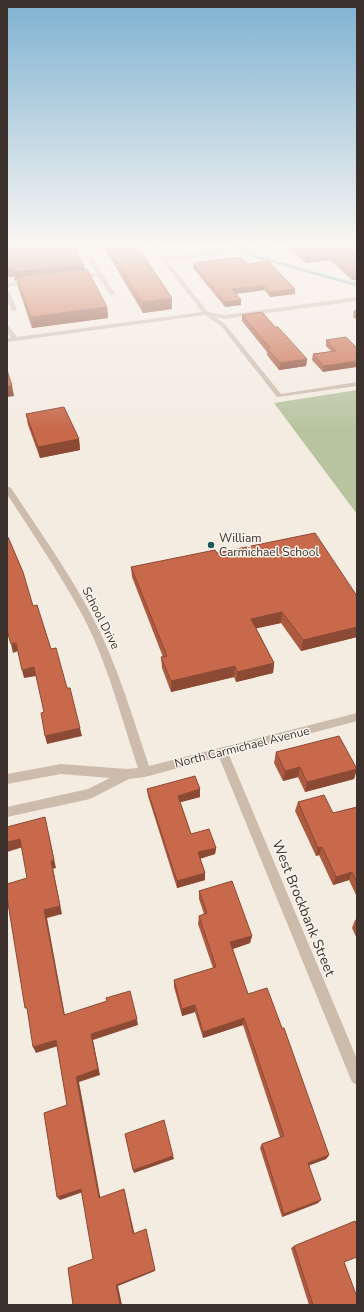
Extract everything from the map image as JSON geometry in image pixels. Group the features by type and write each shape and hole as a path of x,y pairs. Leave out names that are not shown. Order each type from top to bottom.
{"street":[{"path":"202,308 206,313 223,325 279,396 357,384"},
{"path":"7,340 206,313 225,317 289,308"},
{"path":"7,327 16,339"},
{"name":"School Drive","path":"7,488 64,575 88,617 109,664 145,772"},
{"name":"North Carmichael Avenue","path":"7,779 61,770 127,774 145,772 357,717"},
{"name":"West Brockbank Street","path":"222,751 357,1077"},
{"name":"North Carmichael Avenue","path":"7,812 90,794 127,774"}],"green space":[{"path":"357,390 357,514 274,403"}],"building":[{"path":"28,308 98,308 31,317"},
{"path":"262,312 307,359 280,363 267,348 270,348 242,315"},
{"path":"346,337 357,348 357,355 355,355 357,357 357,361 324,366 313,354 336,351 326,340"},
{"path":"7,370 12,386 7,386"},
{"path":"64,407 79,439 38,447 26,414"},
{"path":"315,533 357,596 357,627 303,640 282,612 251,619 274,663 237,672 235,666 171,681 161,657 167,656 131,567 215,550 217,553"},
{"path":"7,537 23,572 33,606 37,605 51,649 56,648 67,688 70,688 80,728 45,736 41,713 44,712 34,667 22,670 16,643 11,644 7,631"},
{"path":"339,736 357,769 307,782 300,767 285,771 276,752"},
{"path":"195,776 200,789 178,796 191,834 209,829 216,848 198,852 205,873 177,881 147,789"},
{"path":"324,795 333,813 357,807 357,882 352,872 336,877 322,847 318,848 298,802"},
{"path":"45,817 54,860 51,861 60,906 44,910 64,1015 107,1001 106,998 130,991 137,1019 91,1034 98,1069 76,1077 99,1198 124,1189 133,1234 146,1229 155,1270 116,1285 120,1305 73,1305 68,1268 93,1259 81,1189 57,1197 44,1113 67,1105 56,1040 33,1047 27,1008 25,1008 7,897 7,884 27,878 20,839 7,842 7,827"},
{"path":"232,881 252,936 230,942 248,994 267,988 282,1028 284,1028 329,1155 308,1163 321,1200 284,1214 262,1144 284,1136 244,1018 203,1032 195,1005 182,1009 174,980 216,967 199,916 207,913 199,891"},
{"path":"164,1120 173,1156 133,1170 125,1134"},
{"path":"355,1221 357,1226 357,1257 344,1262 357,1297 357,1305 313,1305 294,1246"}],"place":[{"name":"William Carmichael School","path":"211,545"}]}
